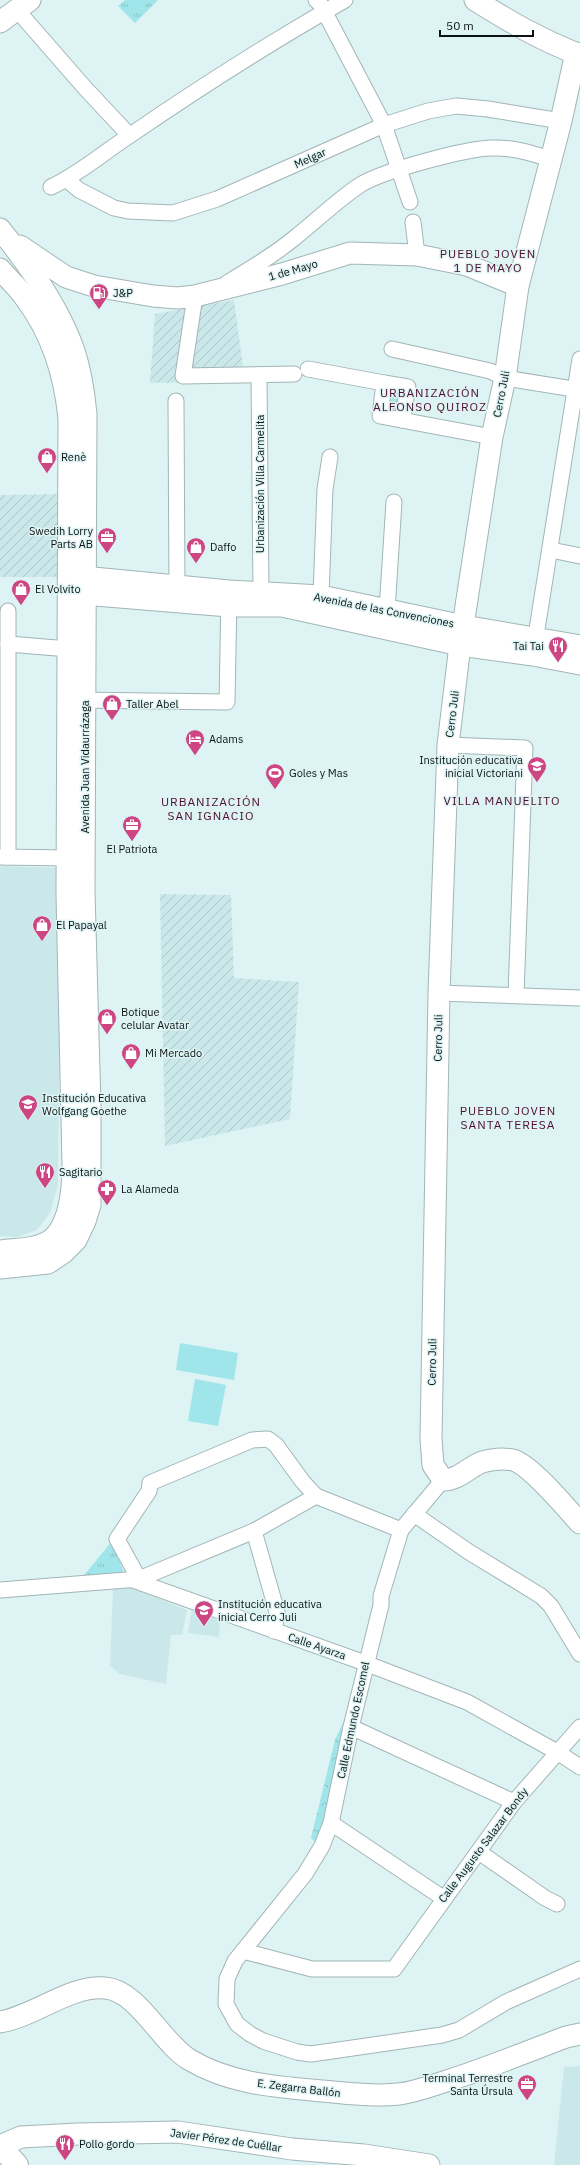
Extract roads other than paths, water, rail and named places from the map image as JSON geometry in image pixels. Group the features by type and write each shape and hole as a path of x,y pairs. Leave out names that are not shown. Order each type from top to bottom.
{"highway":[{"path":"0,2146 17,2165"}],"street":[{"path":"51,187 67,180 129,135 243,60 321,6 345,0"},
{"path":"475,0 517,27 547,42 578,54"},
{"path":"0,22 23,5 85,88 129,135"},
{"path":"321,6 384,125 410,202"},
{"name":"Cerro Juli","path":"443,1480 433,1465 431,1451 439,993 448,744 462,635 492,437 505,378 518,286 578,54"},
{"name":"Melgar","path":"67,180 79,190 114,208 128,211 174,214 217,198 384,125 428,111 456,106 488,109 561,122"},
{"path":"217,289 292,240 326,210 362,184 400,170 454,155 491,148 521,150 550,159"},
{"path":"414,222 417,255"},
{"name":"1 de Mayo","path":"2,231 43,263 66,277 94,286 130,293 178,298 195,296 217,289 282,274 350,253 417,255 467,265 518,286"},
{"name":"Avenida Juan Vidaurrázaga","path":"0,1250 32,1247 45,1244 56,1236 73,1193 68,858 77,700 69,649 77,585 86,414 83,386 74,352 53,304 2,231"},
{"name":"1 de Mayo","path":"2,271 29,283 66,277"},
{"name":"Avenida Juan Vidaurrázaga","path":"0,1268 48,1263 63,1253 76,1240 85,1221 90,1205 90,1107 77,700 77,585 69,419 66,390 44,329 26,299 2,271"},
{"path":"53,304 50,294 51,289 66,277"},
{"path":"195,296 183,376 259,375 301,372 408,387 402,420"},
{"path":"392,349 490,371 505,378 578,389"},
{"path":"534,646 578,389 580,359"},
{"name":"Urbanización Villa Carmelita","path":"259,375 261,592"},
{"path":"384,383 380,416 492,437"},
{"path":"176,401 177,594"},
{"path":"318,604 325,489 330,457"},
{"path":"387,610 394,502"},
{"path":"550,550 580,556"},
{"name":"Avenida de las Convenciones","path":"77,585 229,598 282,606 318,604 387,610 462,635"},
{"name":"Avenida de las Convenciones","path":"229,598 261,592 462,635 534,646 580,646"},
{"path":"77,700 227,702 229,598"},
{"path":"8,612 4,857 68,858"},
{"path":"8,644 69,649"},
{"name":"Avenida de las Convenciones","path":"534,646 580,664"},
{"path":"448,744 525,748 516,995"},
{"path":"439,993 580,998"},
{"path":"136,1580 117,1539 149,1491 150,1483 252,1440 268,1439 276,1445 303,1482 316,1496 401,1530"},
{"path":"443,1480 450,1480 482,1463 496,1459 514,1460 524,1466 580,1523"},
{"name":"Calle Edmundo Escomel","path":"443,1480 401,1530 381,1596 381,1605 365,1663 331,1823 322,1846 305,1874 235,1961 227,1979 226,2004 228,2012 238,2024 250,2034 263,2041 285,2049 311,2054 442,2036 459,2030 506,2002 580,1969"},
{"path":"0,1590 136,1580 254,1531 316,1496"},
{"path":"414,1514 469,1552 541,1596 551,1606 580,1654"},
{"path":"254,1531 277,1612 274,1631"},
{"name":"Calle Ayarza","path":"136,1580 365,1663 467,1702 557,1752 580,1767"},
{"path":"351,1727 514,1802"},
{"name":"Calle Augusto Salazar Bondy","path":"243,1951 312,1969 394,1969 443,1898 479,1852 514,1802 580,1727"},
{"path":"331,1823 443,1898"},
{"path":"479,1852 545,1898 557,1904"},
{"name":"E. Zegarra Ballón","path":"0,2022 22,2017 77,1992 106,1988 116,1990 128,1998 179,2052 205,2068 233,2078 275,2086 361,2094 398,2094 412,2091 472,2073 566,2037 580,2034"},
{"name":"Javier Pérez de Cuéllar","path":"0,2146 21,2137 178,2132 292,2149 364,2155 429,2165"}],"place":[{"name":"J&P","path":"99,310"},
{"name":"Renè","path":"47,474"},
{"name":"Swedih Lorry Parts AB","path":"107,554"},
{"name":"Daffo","path":"196,564"},
{"name":"El Volvito","path":"21,606"},
{"name":"Tai Tai","path":"558,663"},
{"name":"Taller Abel","path":"112,721"},
{"name":"Adams","path":"195,756"},
{"name":"Institución educativa inicial Victoriani","path":"537,783"},
{"name":"Goles y Mas","path":"275,790"},
{"name":"El Patriota","path":"132,842"},
{"name":"El Papayal","path":"42,942"},
{"name":"Botique celular Avatar","path":"107,1035"},
{"name":"Mi Mercado","path":"131,1070"},
{"name":"Institución Educativa Wolfgang Goethe","path":"28,1121"},
{"name":"Sagitario","path":"45,1189"},
{"name":"La Alameda","path":"107,1206"},
{"name":"Institución educativa inicial Cerro Juli","path":"204,1627"},
{"name":"Terminal Terrestre Santa Úrsula","path":"527,2101"},
{"name":"Pollo gordo","path":"65,2161"}],"district":[{"name":"PUEBLO JOVEN 1 DE MAYO","path":"488,260"},
{"name":"URBANIZACIÓN ALFONSO QUIROZ","path":"430,399"},
{"name":"VILLA MANUELITO","path":"502,800"},
{"name":"URBANIZACIÓN SAN IGNACIO","path":"211,808"},
{"name":"PUEBLO JOVEN SANTA TERESA","path":"508,1117"}]}
